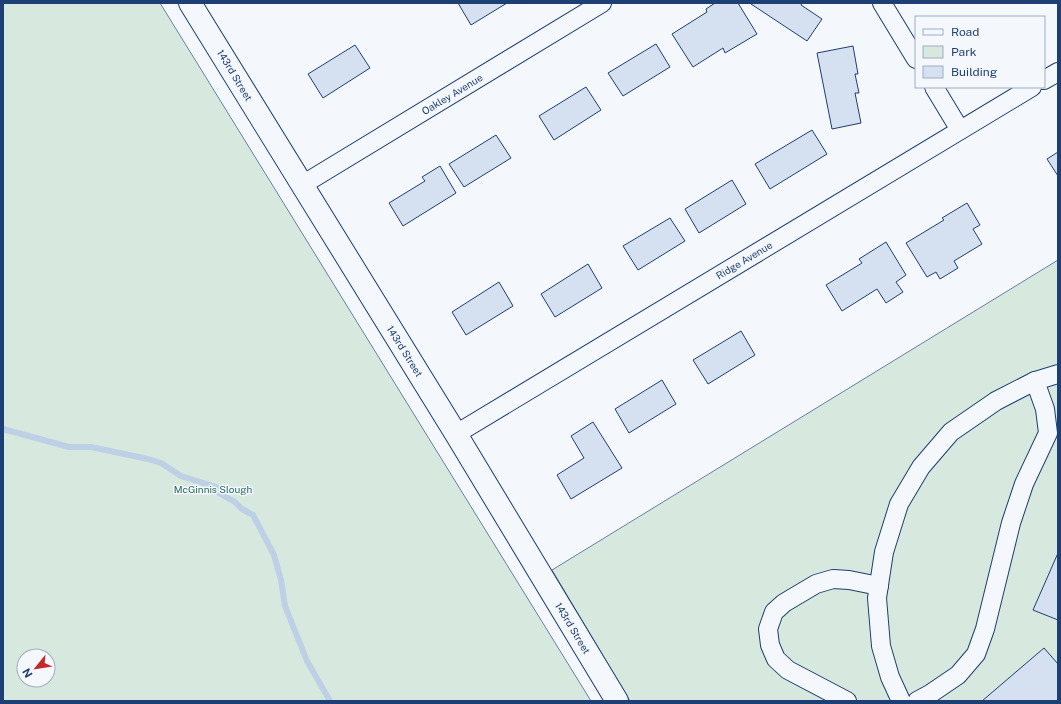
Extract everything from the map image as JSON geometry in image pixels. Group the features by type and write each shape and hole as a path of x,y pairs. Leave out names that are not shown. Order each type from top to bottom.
{"main road":[{"name":"143rd Street","path":"190,3 456,434 617,701"}],"street":[{"name":"Oakley Avenue","path":"302,185 602,3"},
{"path":"882,3 915,57"},
{"path":"1045,79 1058,72"},
{"path":"935,88 960,130"},
{"name":"Ridge Avenue","path":"456,434 1030,88"},
{"path":"901,701 890,677 881,646 877,598 884,552 898,504 921,467 952,432 996,401 1035,381 1058,374"},
{"path":"917,701 958,675 976,654 985,629 1011,523 1024,484 1048,433 1045,409 1035,381"},
{"path":"847,701 788,670 776,659 770,645 768,629 774,612 784,603 816,584 833,579 849,580 879,586"}],"green space":[{"name":"McGinnis Slough","path":"3,3 160,3 591,701 3,701"},
{"path":"1058,260 1058,701 630,701 552,570"}],"building":[{"path":"458,3 507,3 471,25"},
{"path":"715,3 738,3 757,34 725,53 723,48 693,67 672,34 707,12 706,9"},
{"path":"751,3 802,3 801,5 822,19 807,41"},
{"path":"656,44 670,67 623,96 608,73"},
{"path":"355,45 370,68 323,98 308,74"},
{"path":"853,46 858,74 855,74 859,93 855,93 861,123 832,129 817,53"},
{"path":"586,87 601,110 554,140 539,116"},
{"path":"812,130 827,154 770,189 755,164"},
{"path":"496,135 511,158 464,187 449,164"},
{"path":"1058,152 1058,176 1047,159"},
{"path":"440,166 456,193 403,226 389,203 425,181 422,177"},
{"path":"732,180 746,204 699,233 685,209"},
{"path":"967,203 980,225 973,229 982,244 954,261 958,268 940,279 936,272 927,277 906,243 944,220 942,218"},
{"path":"670,218 685,241 638,270 623,246"},
{"path":"886,242 906,275 896,282 903,292 886,303 877,289 842,311 826,285 862,263 859,259"},
{"path":"588,264 602,288 555,317 541,294"},
{"path":"499,282 513,306 466,335 452,312"},
{"path":"741,331 755,355 708,384 693,360"},
{"path":"662,380 676,404 629,433 615,409"},
{"path":"593,422 622,468 571,499 557,475 584,458 571,436"},
{"path":"1058,553 1058,620 1033,610"},
{"path":"1044,648 1058,664 1058,701 982,701"}],"waterway":[{"path":"3,429 69,447 91,447 161,463 181,476 216,487 219,493 253,515 274,555 281,580 285,606 307,661 330,701"}]}
